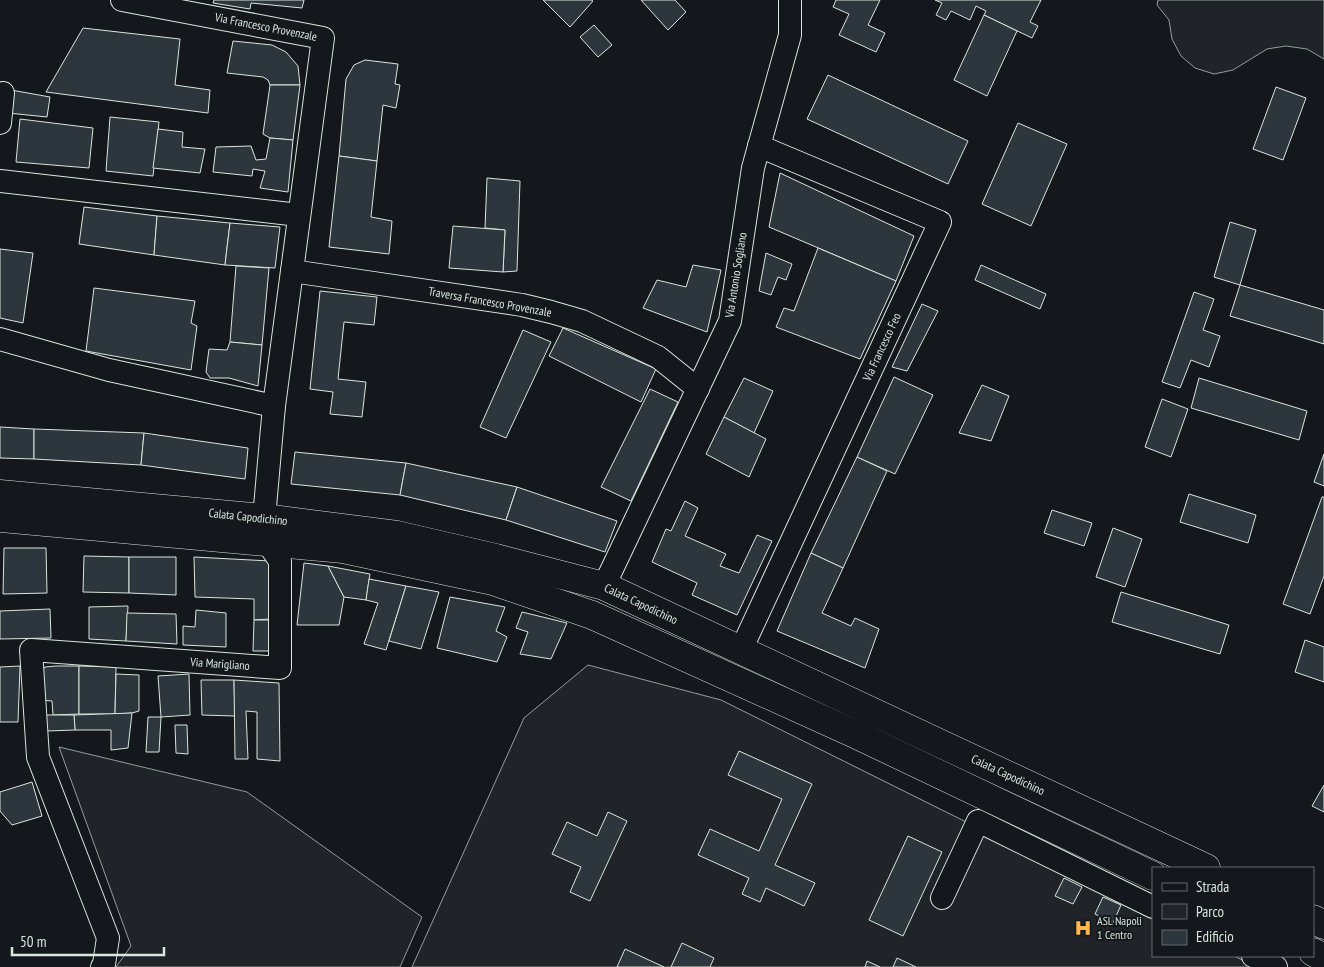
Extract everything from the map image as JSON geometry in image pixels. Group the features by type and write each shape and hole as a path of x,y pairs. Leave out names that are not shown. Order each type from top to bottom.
{"main road":[{"name":"Calata Capodichino","path":"0,494 266,530 343,549 493,581 592,615 855,734 1152,876"},
{"name":"Calata Capodichino","path":"0,518 397,535 604,586 1204,867"},
{"name":"Via Antonio Sogliano","path":"592,615 604,586"}],"street":[{"name":"Via Francesco Provenzale","path":"122,0 323,38 274,406 266,530"},
{"name":"Via Antonio Sogliano","path":"604,586 730,320 753,168 790,35 790,0"},
{"path":"0,123 3,93"},
{"name":"Via Francesco Feo","path":"741,650 940,222 759,146"},
{"path":"0,181 299,215"},
{"name":"Traversa Francesco Provenzale","path":"292,271 512,304 582,321 658,357 698,389"},
{"path":"0,339 109,370 274,406"},
{"name":"Via Marigliano","path":"102,967 108,938 38,757 31,650 280,668 280,561 266,530"},
{"path":"942,898 978,821 1152,907"},
{"path":"1255,957 1276,967"}],"green space":[{"path":"1158,0 1324,0 1324,59 1307,49 1286,46 1267,49 1233,70 1214,74 1195,68 1181,56 1172,39 1169,20 1157,5"},
{"path":"588,665 721,700 1152,915 1152,957 1236,957 1257,967 412,967 524,718"},
{"path":"59,747 247,792 422,917 400,967 116,967 131,946"}],"building":[{"path":"214,0 304,0 302,8 251,3 250,9 213,3"},
{"path":"543,0 591,0 593,1 570,27"},
{"path":"641,0 675,0 686,12 668,30"},
{"path":"836,0 880,0 868,25 885,33 876,52 839,35 849,14 833,7"},
{"path":"935,0 1041,0 1030,22 1038,26 1032,38 984,15 986,11 976,6 970,20 951,11 946,20 936,15 942,3"},
{"path":"984,15 1017,31 987,96 954,80"},
{"path":"594,25 612,45 598,57 580,37"},
{"path":"83,28 180,39 175,85 210,90 208,113 46,92"},
{"path":"233,41 272,45 286,52 298,66 300,85 270,85 268,80 263,77 227,73"},
{"path":"365,60 398,64 395,84 400,85 396,108 383,105 377,161 339,156 346,79 354,65"},
{"path":"828,75 968,141 948,184 807,119"},
{"path":"270,85 300,85 293,140 270,138 263,134"},
{"path":"1276,87 1306,98 1283,160 1253,149"},
{"path":"11,90 50,97 47,117 8,113"},
{"path":"110,117 159,122 153,176 106,171"},
{"path":"20,119 93,128 89,168 16,162"},
{"path":"1018,123 1067,144 1031,226 982,204"},
{"path":"158,129 183,132 182,147 205,149 200,173 153,168"},
{"path":"270,138 293,140 288,192 260,188 265,171 253,169 252,176 213,172 216,147 251,146 256,160 266,159"},
{"path":"339,156 377,161 371,217 392,221 389,254 329,247"},
{"path":"780,173 914,236 896,281 769,227"},
{"path":"487,178 520,181 517,271 503,272 505,230 485,228"},
{"path":"84,207 157,216 154,255 79,244"},
{"path":"157,216 230,223 225,265 154,255"},
{"path":"1230,222 1256,230 1240,285 1214,277"},
{"path":"230,223 280,227 275,268 225,265"},
{"path":"453,226 505,230 503,272 449,268"},
{"path":"818,248 896,281 860,359 776,327 784,308 794,311"},
{"path":"0,249 33,253 23,323 0,318"},
{"path":"766,253 792,264 786,280 778,277 771,295 759,291"},
{"path":"693,265 721,270 707,332 643,308 657,280 686,287"},
{"path":"981,265 1046,294 1040,309 975,280"},
{"path":"236,266 269,268 262,345 230,342"},
{"path":"1240,285 1324,310 1324,344 1230,316"},
{"path":"94,288 195,301 191,323 197,326 191,370 86,351"},
{"path":"320,291 377,297 374,325 344,322 338,379 366,382 362,417 330,414 333,392 310,389"},
{"path":"1194,292 1214,299 1203,330 1220,336 1209,367 1191,360 1180,388 1162,382"},
{"path":"922,304 938,311 907,371 892,367"},
{"path":"563,328 656,369 641,402 549,356"},
{"path":"523,330 551,342 506,438 480,427"},
{"path":"230,342 262,345 258,386 229,378 210,378 206,372 209,349 227,350"},
{"path":"894,377 933,395 895,474 857,457"},
{"path":"744,378 773,391 754,433 724,417"},
{"path":"1199,378 1307,411 1299,440 1191,408"},
{"path":"982,385 1009,396 991,441 959,433"},
{"path":"650,389 678,402 631,501 601,487"},
{"path":"1162,399 1188,409 1171,457 1145,447"},
{"path":"724,417 766,439 749,477 706,454"},
{"path":"0,427 34,429 34,459 0,458"},
{"path":"34,429 144,433 141,465 34,459"},
{"path":"144,433 248,448 245,479 141,465"},
{"path":"295,452 406,463 400,495 291,484"},
{"path":"1324,454 1324,486 1314,482"},
{"path":"857,457 887,471 843,568 811,553"},
{"path":"406,463 517,487 506,520 400,495"},
{"path":"517,487 617,521 605,552 506,520"},
{"path":"1189,494 1256,515 1248,543 1180,522"},
{"path":"1322,497 1324,497 1324,576 1310,614 1283,604"},
{"path":"685,501 698,508 685,536 726,554 720,566 739,573 757,535 772,541 737,615 692,595 697,583 652,562 666,529 671,531"},
{"path":"1052,510 1092,523 1084,546 1044,533"},
{"path":"1113,528 1142,539 1125,587 1096,577"},
{"path":"4,548 46,548 47,593 3,594"},
{"path":"811,553 843,568 822,613 851,626 855,618 879,629 865,668 777,631"},
{"path":"84,556 129,557 129,593 83,592"},
{"path":"129,557 176,557 176,595 129,593"},
{"path":"194,557 270,561 270,619 254,620 254,599 195,597"},
{"path":"304,563 328,566 344,597 339,625 297,625"},
{"path":"328,566 370,574 366,600 344,597"},
{"path":"369,579 406,586 386,650 364,644 378,603 366,600"},
{"path":"406,586 439,592 421,649 389,641"},
{"path":"1121,592 1229,625 1220,654 1112,622"},
{"path":"450,597 505,607 496,631 507,637 497,662 437,648"},
{"path":"128,606 126,641 89,639 89,607"},
{"path":"50,609 51,638 0,639 0,611"},
{"path":"196,610 226,613 226,647 183,645 183,626 195,627"},
{"path":"522,612 567,623 551,659 520,654 528,632 516,628"},
{"path":"127,613 176,614 177,644 126,641"},
{"path":"254,620 275,620 275,651 253,651"},
{"path":"1305,640 1324,647 1324,682 1295,672"},
{"path":"20,666 18,722 0,722 0,667"},
{"path":"79,666 79,714 53,715 52,701 40,700 38,675 45,667"},
{"path":"79,666 116,667 115,714 79,714"},
{"path":"116,674 139,675 139,711 115,714"},
{"path":"189,674 190,715 161,717 158,676"},
{"path":"201,680 234,680 235,716 202,715"},
{"path":"234,680 279,683 280,761 257,759 257,712 246,711 248,759 235,759"},
{"path":"132,713 128,748 111,750 111,730 75,730 74,715"},
{"path":"45,715 74,715 75,730 47,731"},
{"path":"148,717 161,717 159,752 146,752"},
{"path":"175,725 187,725 188,754 176,753"},
{"path":"739,751 812,784 775,865 815,883 804,906 766,888 760,902 742,894 749,878 698,855 710,829 759,851 782,799 728,775"},
{"path":"32,782 42,816 12,825 0,811 0,792"},
{"path":"1324,785 1324,812 1312,806"},
{"path":"608,812 627,821 590,901 570,892 581,867 552,854 567,822 597,836"},
{"path":"908,836 942,852 903,936 869,920"},
{"path":"1064,878 1082,887 1073,904 1055,896"},
{"path":"1103,897 1121,905 1113,923 1095,914"},
{"path":"682,943 714,958 710,967 671,967"},
{"path":"625,949 664,967 617,967"},
{"path":"897,958 916,967 893,967"},
{"path":"867,961 880,967 865,967"}],"place":[{"name":"ASL Napoli 1 Centro","path":"1083,928"}]}
